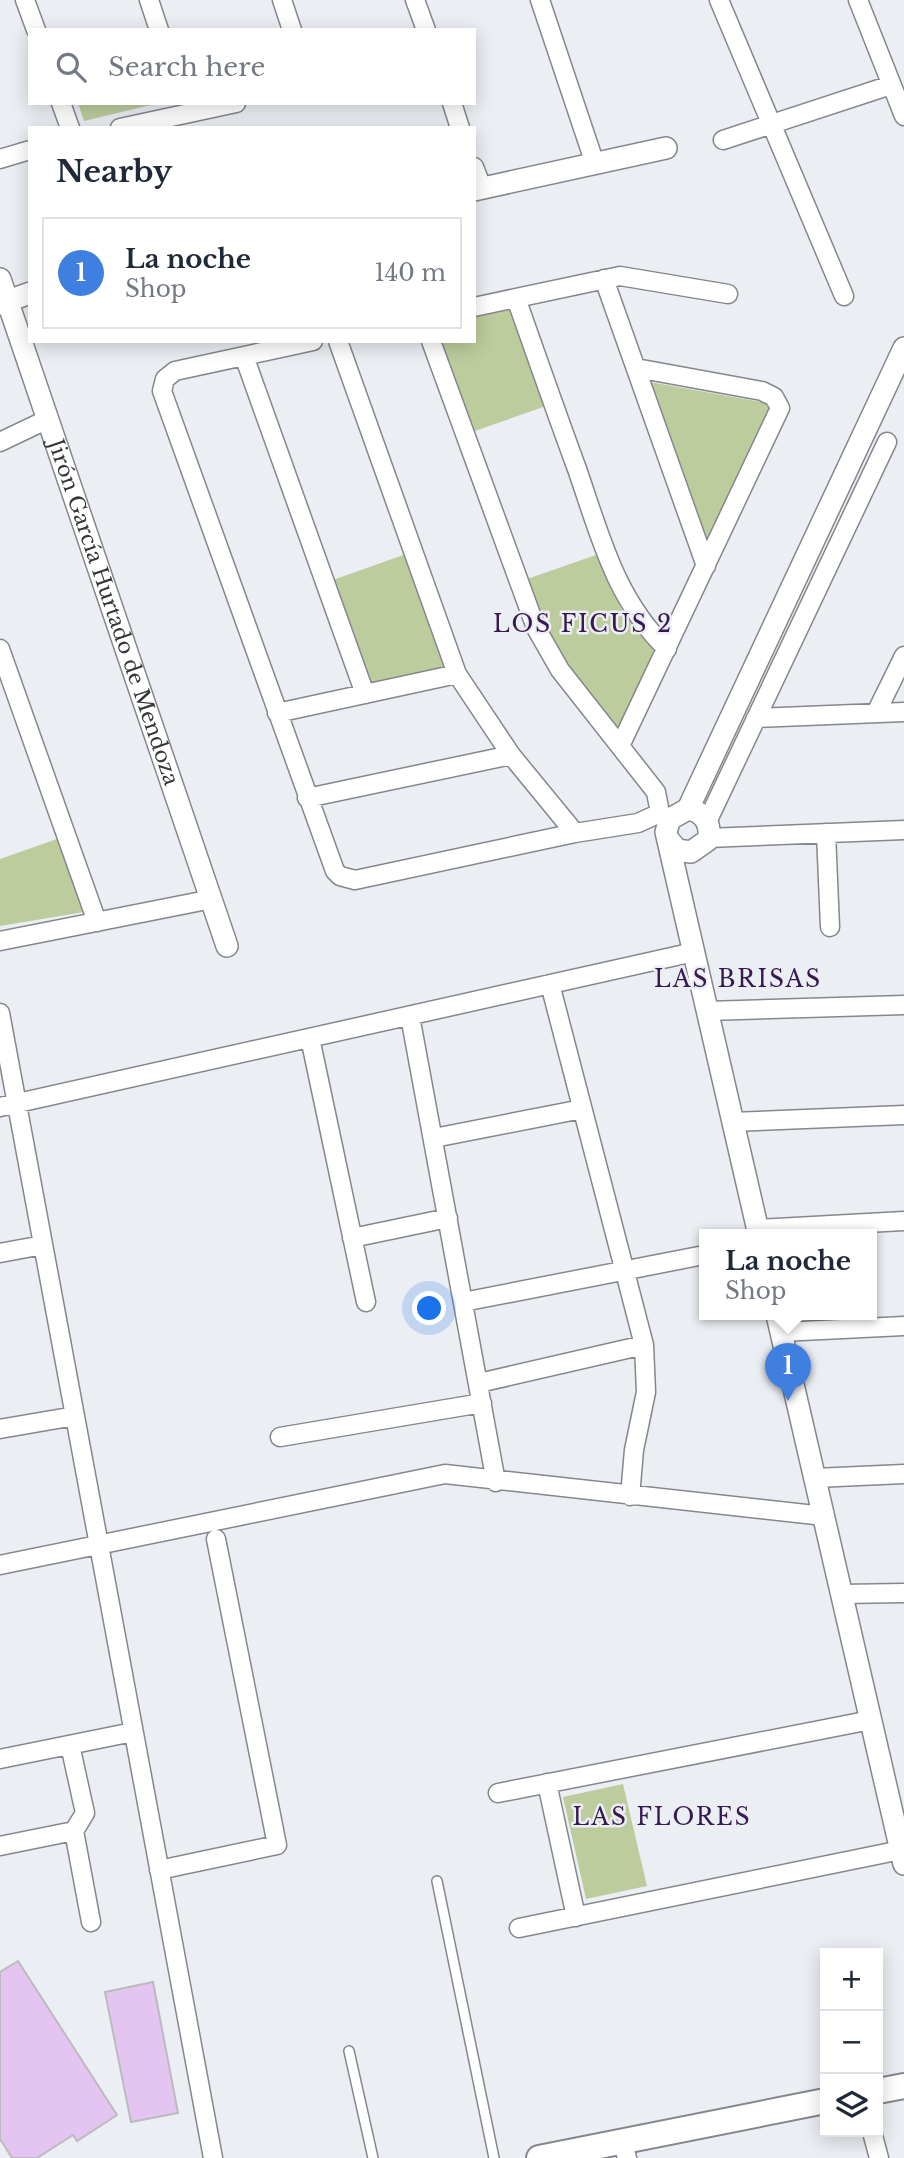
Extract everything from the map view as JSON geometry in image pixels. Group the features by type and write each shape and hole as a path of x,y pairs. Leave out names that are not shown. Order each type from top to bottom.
{"main road":[{"path":"883,2090 904,2086"},
{"path":"539,2158 625,2149 820,2102"}],"street":[{"path":"25,0 35,28"},
{"path":"149,0 158,28"},
{"path":"282,0 291,28"},
{"path":"415,0 424,28"},
{"path":"540,0 595,164"},
{"path":"719,0 769,124 844,296"},
{"path":"858,0 904,116"},
{"path":"723,140 891,85"},
{"path":"62,105 69,126"},
{"path":"127,126 186,108 216,105"},
{"path":"453,105 459,126"},
{"path":"478,189 666,148"},
{"path":"0,159 28,151"},
{"path":"476,307 604,279 637,277 728,294"},
{"name":"Jirón García Hurtado de Mendoza","path":"0,279 4,303 227,946"},
{"path":"604,279 706,566"},
{"path":"4,303 28,294"},
{"path":"516,298 625,597 647,629 667,649"},
{"path":"304,343 175,371 165,379 162,391 331,864 340,876 348,879 575,833 702,814 703,837"},
{"path":"339,343 457,674 511,755 575,833"},
{"path":"432,343 536,628 560,670 656,792 671,820 677,850 703,837 904,830"},
{"path":"757,1229 678,885 671,820 904,348"},
{"path":"244,356 365,694"},
{"path":"620,746 777,419 778,402 762,391 636,368"},
{"path":"0,442 46,421"},
{"path":"678,885 703,837 887,442"},
{"path":"0,649 97,922"},
{"path":"876,713 904,656"},
{"path":"277,713 457,674"},
{"path":"757,718 904,712"},
{"path":"307,798 511,755"},
{"path":"826,833 830,927"},
{"path":"0,941 212,899"},
{"path":"8,1105 694,952"},
{"path":"550,985 643,1345 646,1392 634,1450 630,1496"},
{"path":"707,1011 904,1005"},
{"path":"0,1013 8,1105 43,1245 212,2158"},
{"path":"410,1016 496,1482"},
{"path":"310,1038 366,1302"},
{"path":"434,1138 582,1109"},
{"path":"733,1122 904,1115"},
{"path":"352,1238 448,1218"},
{"path":"798,1229 904,1221"},
{"path":"0,1253 43,1245"},
{"path":"463,1302 699,1256"},
{"path":"519,1928 902,1857 779,1323 904,1326"},
{"path":"479,1383 643,1345"},
{"path":"280,1437 482,1402"},
{"path":"0,1429 75,1416"},
{"path":"815,1478 904,1474"},
{"path":"0,1565 435,1475 824,1516"},
{"path":"159,1870 277,1845 216,1539"},
{"path":"842,1594 904,1592"},
{"path":"498,1793 871,1720"},
{"path":"0,1759 133,1732"},
{"path":"70,1745 85,1813 74,1831 90,1922"},
{"path":"547,1783 576,1917"},
{"path":"0,1846 74,1831"},
{"path":"873,2137 879,2158"}],"lane":[{"path":"437,1881 494,2158"},
{"path":"349,2051 373,2158"}],"green space":[{"path":"79,105 151,105 84,121"},
{"path":"510,307 546,406 472,432 440,343 476,343 476,314"},
{"path":"650,382 772,404 708,540 707,540"},
{"path":"406,554 446,668 370,686 333,580"},
{"path":"596,555 623,612 659,651 619,731 569,668 545,624 527,579"},
{"path":"57,839 84,912 0,926 0,859"},
{"path":"623,1784 647,1886 586,1899 563,1797"}],"building":[{"path":"18,1961 117,2115 77,2141 73,2135 37,2158 12,2158 0,2139 0,1972"},
{"path":"153,1982 178,2113 131,2122 105,1992"}],"place":[{"name":"La noche","path":"788,1401"}],"district":[{"name":"LOS FICUS 2","path":"583,624"},
{"name":"LAS BRISAS","path":"738,979"},
{"name":"LAS FLORES","path":"662,1817"}]}
